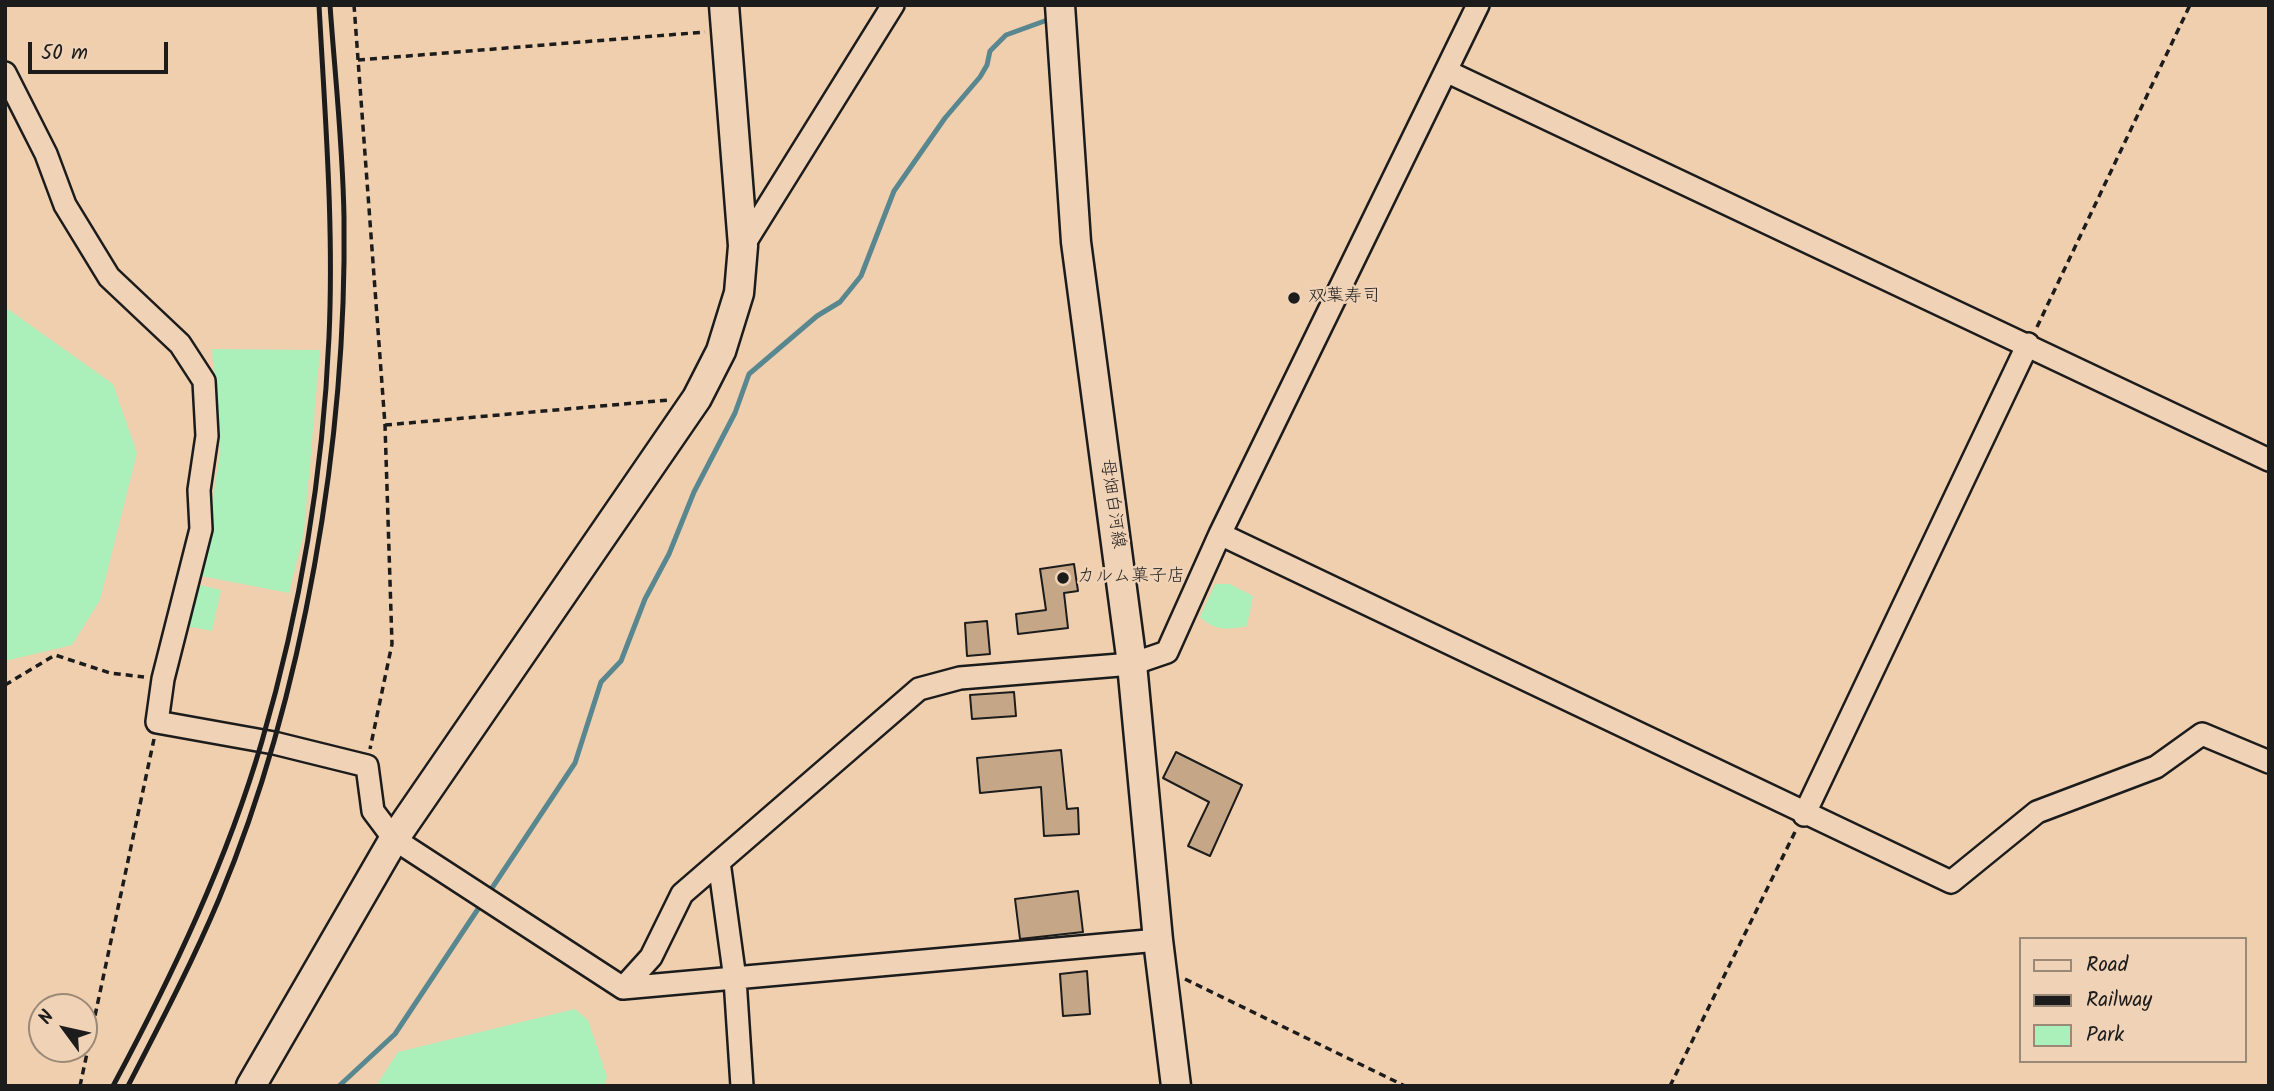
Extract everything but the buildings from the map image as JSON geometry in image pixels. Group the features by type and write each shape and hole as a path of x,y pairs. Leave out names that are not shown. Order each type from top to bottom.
{"street":[{"path":"743,246 893,5"},
{"name":"母畑白河線","path":"1060,5 1076,242 1132,664 1158,940 1177,1086"},
{"path":"623,988 651,957 682,894 919,690 960,678 1132,664 1167,652 1220,534 1478,5"},
{"path":"251,1086 394,839 697,398 722,351 739,293 743,246 725,18"},
{"path":"1446,71 2269,460"},
{"path":"5,74 46,154 65,205 109,277 180,344 204,381 207,436 199,490 201,529 163,679 157,722 274,743 367,766 373,811 394,839 623,988 1158,940"},
{"path":"1804,815 2028,344"},
{"path":"1220,534 1951,883 2037,813 2156,767 2202,734 2269,762"},
{"path":"719,862 735,979 743,1086"}],"path":[{"path":"354,5 385,425 392,645 367,766"},
{"path":"2028,344 2190,5"},
{"path":"358,60 725,18"},
{"path":"385,425 697,398"},
{"path":"5,685 55,655 110,673 163,679"},
{"path":"80,1086 157,722"},
{"path":"1670,1086 1804,815"},
{"path":"1163,972 1191,981 1405,1086"}],"green space":[{"path":"5,307 113,384 137,453 100,600 72,645 5,661"},
{"path":"212,349 320,350 304,532 289,593 201,576 220,452"},
{"path":"195,584 221,590 212,631 186,626"},
{"path":"1215,584 1230,584 1253,596 1247,626 1222,628 1211,625 1200,617"},
{"path":"575,1009 588,1020 607,1077 604,1086 376,1086 398,1052"}],"waterway":[{"path":"490,891 575,763 601,682 621,661 645,599 669,554 694,492 735,413 749,374 817,316 840,302 861,276 894,191 945,118 980,77 987,65 990,51 1006,35 1050,19"},
{"path":"339,1086 395,1034 480,906"}],"railway":[{"path":"113,1086 197,917 248,786 276,692 308,541 326,388 330,295 330,212 319,5"},
{"path":"128,1086 198,946 249,821 275,738 297,653 314,565 338,389 343,302 343,191 330,5"}],"place":[{"name":"双葉寿司","path":"1294,298"},
{"name":"カルム菓子店","path":"1063,578"}]}
